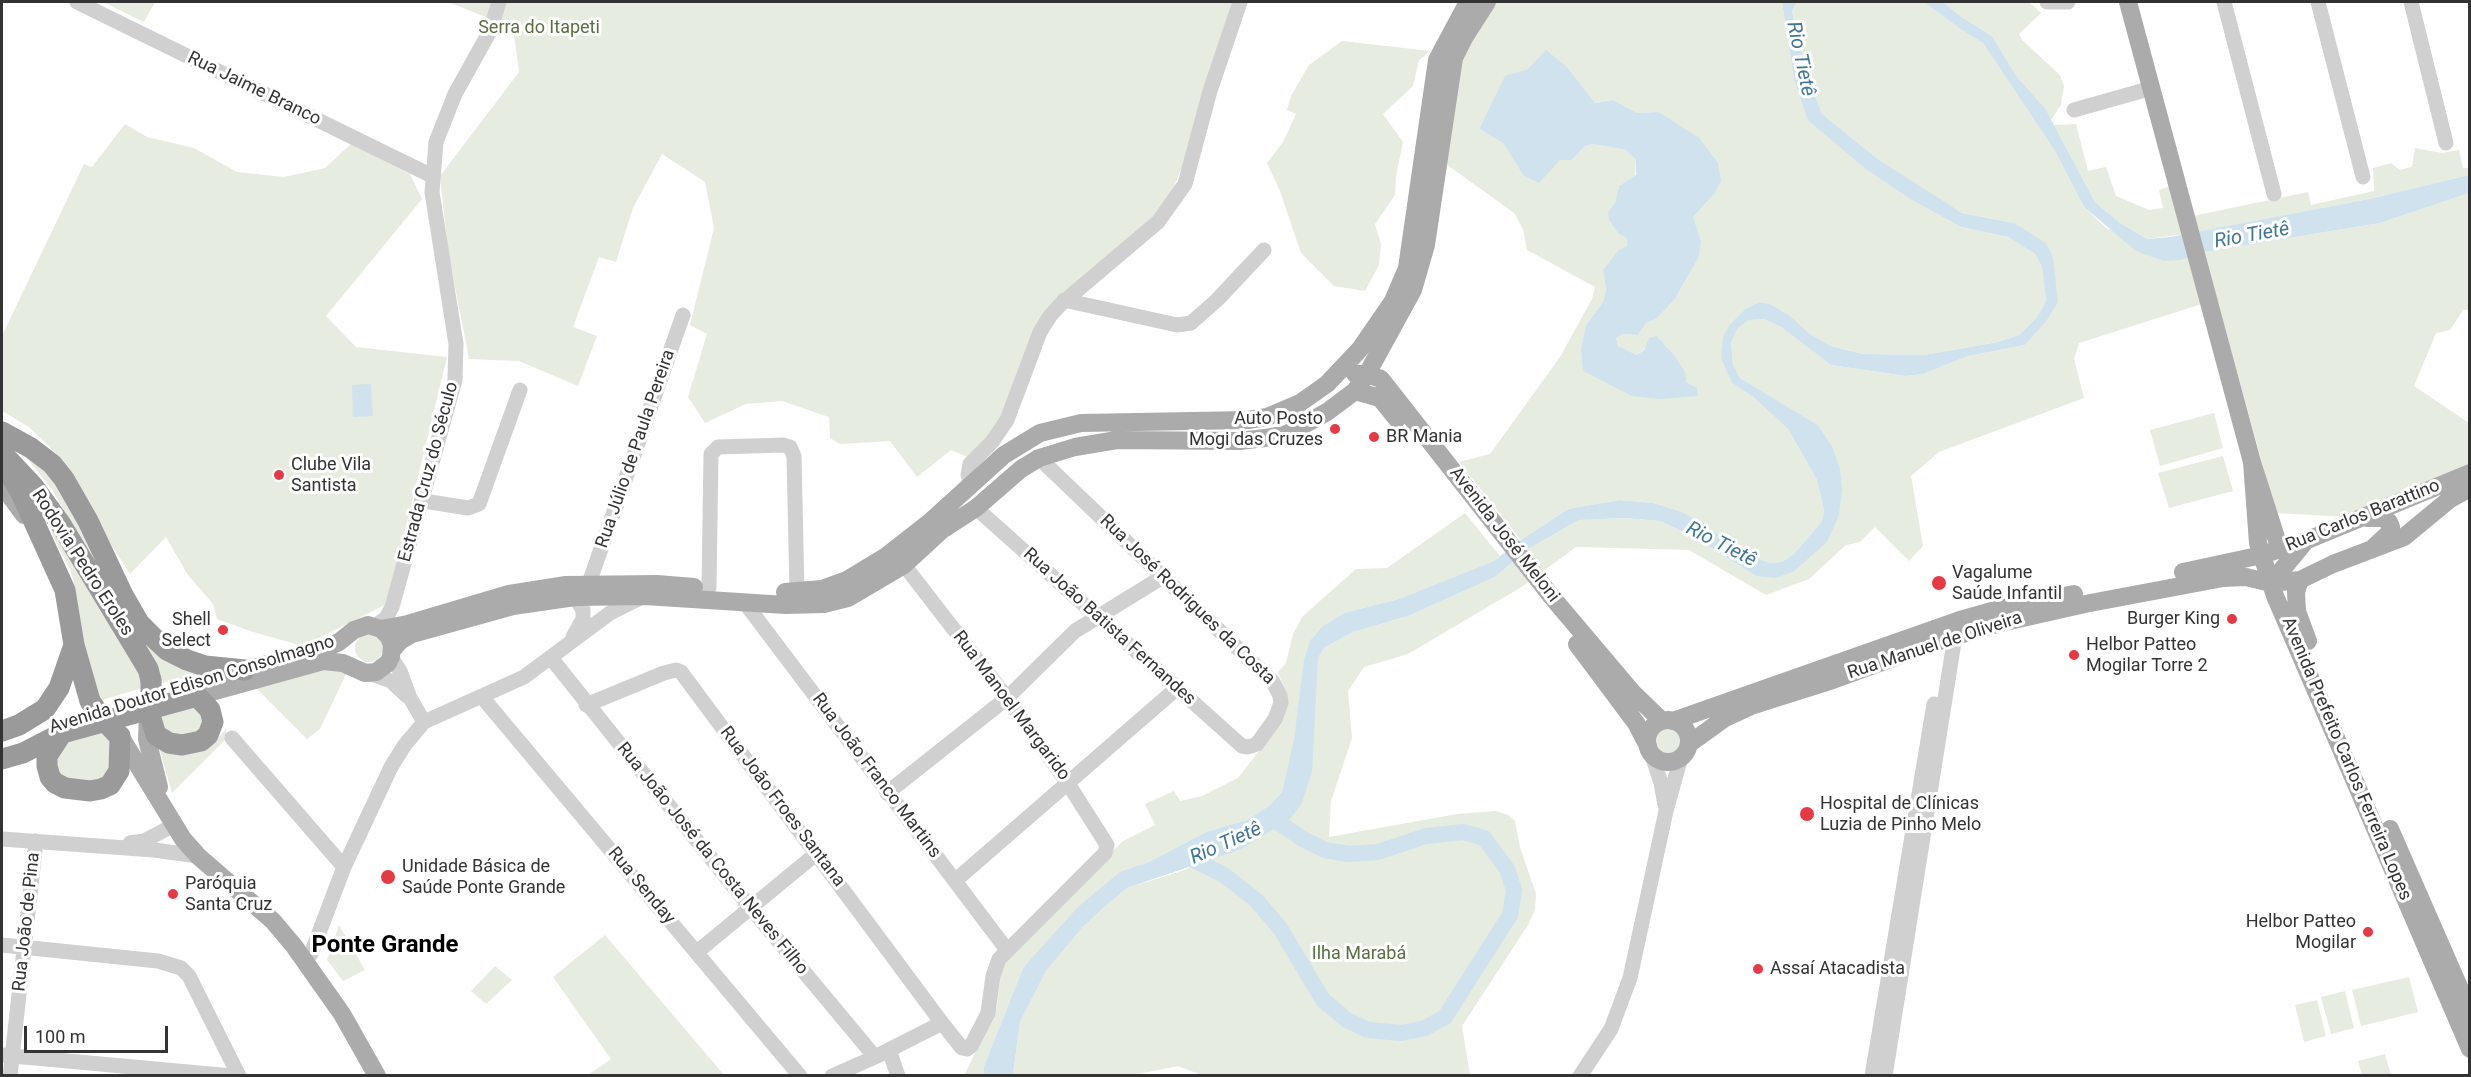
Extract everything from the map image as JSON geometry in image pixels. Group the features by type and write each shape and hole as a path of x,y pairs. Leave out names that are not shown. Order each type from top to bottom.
{"highway":[{"path":"2,432 31,448 52,464 74,495 139,623 153,637 167,650 187,660 205,666 245,670"},
{"name":"Rodovia Pedro Eroles","path":"2,453 33,486 60,523 148,669 151,681 151,702 148,714"},
{"name":"Rodovia Pedro Eroles","path":"2,464 20,491 65,590 74,645 90,701 118,735"},
{"path":"60,523 49,526 48,531 72,590 72,622"},
{"path":"2,731 19,725 45,709 60,688 74,645"},
{"name":"Avenida Doutor Edison Consolmagno","path":"2,747 64,721 245,670"},
{"path":"148,714 156,735 162,740 169,743 192,745 208,735 213,722 210,710 197,696"},
{"name":"Avenida Doutor Edison Consolmagno","path":"2,759 23,753 62,733 197,696"},
{"path":"62,733 47,756 47,766 55,783 65,788 78,790 101,789 110,784 119,771 118,735"}],"main road":[{"name":"Avenida Doutor Edison Consolmagno","path":"245,670 324,649 360,626 408,624 508,594 589,583 657,584 797,592 822,589 847,580 885,557 931,521 1004,455 1026,440 1053,428 1081,423 1248,420 1267,417 1300,403 1327,384 1360,350 1394,302 1407,268 1437,60 1440,50 1468,2"},
{"path":"361,671 382,669 392,653 412,634 513,606 575,597 645,596 745,603 824,604 849,598 904,565 942,530 976,508 1021,469 1040,458 1075,447 1117,440 1239,441 1265,438 1287,434 1314,420 1355,391 1405,307 1420,269 1426,245 1454,58 1487,2"},
{"name":"Avenida Prefeito Carlos Ferreira Lopes","path":"2128,2 2252,462 2255,520 2271,583 2469,1049"},
{"path":"1336,375 1367,374"},
{"name":"Avenida José Meloni","path":"1367,374 1381,379 1547,598 1636,723 1649,749"},
{"name":"Avenida José Meloni","path":"1355,391 1380,398 1495,532"},
{"path":"2,424 31,448"},
{"name":"Rua Carlos Barattino","path":"2265,554 2305,542 2469,473"},
{"path":"2,485 22,511 48,553"},
{"name":"Rua Carlos Barattino","path":"2300,580 2404,537 2450,499 2469,488"},
{"path":"2364,518 2383,518 2391,526 2388,534 2370,550"},
{"path":"2271,583 2305,542"},
{"name":"Rua Manuel de Oliveira","path":"1668,721 1999,609 2265,554"},
{"name":"Rua Manuel de Oliveira","path":"1685,751 1725,717 1737,711 1950,638 2024,617 2177,585 2234,577 2246,577 2271,583 2300,580"},
{"name":"Avenida Prefeito Carlos Ferreira Lopes","path":"2300,580 2296,592 2300,622 2469,1012"},
{"name":"Avenida José Meloni","path":"1547,598 1633,693 1668,721"},
{"name":"Avenida Doutor Edison Consolmagno","path":"378,627 389,637 392,653"},
{"name":"Avenida Doutor Edison Consolmagno","path":"349,635 344,649 349,663 361,671"},
{"name":"Avenida Doutor Edison Consolmagno","path":"197,696 323,661 343,663 361,671"},
{"path":"148,714 147,739 151,762 174,825"},
{"path":"1668,721 1679,723 1687,732 1685,751 1668,762 1662,761 1649,749 1647,740 1652,728 1668,721"},
{"path":"118,735 174,825 198,856 273,921 307,957 376,1076"}],"street":[{"name":"Rua Jaime Branco","path":"77,2 432,176"},
{"name":"Estrada Cruz do Século","path":"378,627 392,607 455,380 457,359 432,192 436,142 445,115 490,31 499,2"},
{"path":"972,484 968,475 970,464 992,442 1008,420 1040,333 1050,316 1065,300 1158,222 1176,199 1190,173 1210,91 1240,2"},
{"path":"2047,2 2068,2"},
{"path":"2224,2 2274,194"},
{"path":"2318,2 2362,177"},
{"path":"2411,2 2446,143"},
{"path":"2074,110 2152,88"},
{"path":"1065,300 1177,325 1191,323 1217,300 1264,250"},
{"name":"Rua Júlio de Paula Pereira","path":"589,583 683,315"},
{"path":"423,501 468,508 479,504 520,390"},
{"path":"709,588 711,454 718,447 784,445 790,447 794,456 797,592"},
{"name":"Rua José Rodrigues da Costa","path":"1040,458 1277,688 1281,703 1275,719 1257,744 1242,746"},
{"name":"Rua João Batista Fernandes","path":"976,508 1095,617 1242,746"},
{"name":"Rua Manoel Margarido","path":"904,565 1007,698 1067,782 1106,842 1105,853 1007,950"},
{"path":"887,792 1007,698 1075,631 1164,576"},
{"path":"307,957 344,867 391,767 423,722 525,677 610,613 645,596"},
{"path":"569,644 583,619 583,610 575,597"},
{"name":"Rua João Franco Martins","path":"745,603 1007,950"},
{"path":"1872,1076 1950,638"},
{"path":"1885,1076 1950,638"},
{"name":"Avenida Doutor Edison Consolmagno","path":"392,653 410,698 423,722"},
{"name":"Rua João José da Costa Neves Filho","path":"551,658 586,705 750,907 875,1057"},
{"name":"Rua João Froes Santana","path":"586,705 664,673 678,670 962,1048 967,1049 971,1046 988,1013 995,966 1007,950"},
{"name":"Avenida Doutor Edison Consolmagno","path":"361,671 391,681 410,698"},
{"path":"956,880 1176,689"},
{"name":"Rua Senday","path":"482,697 800,1076"},
{"path":"232,738 344,867"},
{"name":"Avenida José Meloni","path":"1649,749 1662,783 1666,811"},
{"name":"Avenida José Meloni","path":"1580,1076 1611,1029 1630,978 1666,811 1685,751"},
{"path":"87,844 144,842 174,825"},
{"path":"2,838 198,856"},
{"name":"Rua João de Pina","path":"10,1076 7,1056 24,947 36,840"},
{"path":"697,952 817,853"},
{"path":"2,945 158,961 181,968 189,976 239,1076"},
{"path":"832,1076 942,1023"},
{"path":"889,1050 898,1076"},
{"path":"7,1056 232,1076"}],"green space":[{"path":"103,2 155,2 144,22"},
{"name":"Serra do Itapeti","path":"448,2 1234,2 1182,167 1165,209 1055,302 1001,426 970,458 951,450 917,477 890,441 840,444 830,438 829,417 782,401 746,404 705,423 688,397 707,334 690,325 714,228 705,182 662,154 633,208 616,262 599,257 573,327 597,336 578,386 519,361 469,359 448,250 440,176 519,72 513,28"},
{"path":"1495,2 1782,2 1794,79 1867,170 1910,199 1961,227 2008,237 2035,254 2042,267 2046,301 2037,317 2019,335 1998,342 1924,355 1863,354 1831,346 1810,334 1789,315 1770,304 1759,302 1745,309 1730,324 1732,383 1753,397 1788,429 1817,480 1824,510 1822,521 1794,554 1782,562 1770,563 1756,558 1685,513 1654,503 1619,500 1568,509 1521,540 1459,462 1490,454 1560,357 1592,299 1595,287 1527,250 1523,229 1514,213 1446,164 1461,57","holes":["1568,68 1595,103 1613,100 1637,113 1660,112 1715,193 1693,217 1701,240 1689,274 1675,299 1656,319 1646,323 1638,335 1623,334 1616,338 1618,346 1637,355 1658,337 1674,355 1684,372 1687,383 1581,348 1586,325 1603,302 1606,290 1603,270 1627,247 1626,237 1608,212 1615,203 1619,186 1635,176 1636,160 1626,150 1593,144 1585,146 1572,160 1560,160 1549,170 1523,175 1503,143 1479,129 1505,77 1528,69"]},
{"name":"Ilha Marabá","path":"1797,2 1924,2 1983,43 2055,151 2084,207 2106,228 2190,256 2202,304 2079,343 2074,359 2084,398 1939,452 1911,476 1923,546 1909,561 1875,527 1860,542 1846,545 1809,579 1766,595 1689,550 1576,547 1523,586 1408,654 1364,667 1348,691 1352,738 1331,801 1329,837 1457,814 1496,811 1508,815 1515,821 1520,847 1536,894 1535,910 1528,925 1462,1026 1470,1075 1204,1076 1178,1066 1134,1075 1013,1076 1020,1022 1046,971 1082,928 1102,909 1127,888 1182,871 1290,819 1318,658 1324,648 1353,632 1408,616 1495,577 1528,549 1579,520 1625,518 1660,521 1694,537 1756,576 1827,542 1840,468 1832,446 1818,425 1740,378 1733,364 1731,341 1738,328 1749,320 1764,319 1781,327 1831,365 1906,376 1923,374 1968,356 2025,345 2045,323 2053,258 2014,223 1962,213 1916,185 1879,160 1822,114 1806,72 1792,11"},
{"path":"1943,2 2029,2 2041,13 2019,34 2022,40 2060,75 2064,86 2061,105 2051,120 2045,108 2017,77 1992,36"},
{"path":"1342,41 1430,51 1419,60 1413,86 1383,114 1403,142 1396,176 1395,195 1375,224 1381,244 1379,265 1365,291 1334,286 1301,253 1280,191 1267,163 1283,142 1296,114 1287,110 1291,96 1309,65"},
{"path":"125,124 147,137 194,148 237,172 284,177 325,168 351,144 410,174 422,199 326,316 356,347 447,357 387,604 303,646 217,619 213,604 188,575 166,537 130,574 92,515 59,456 29,427 2,411 2,336 84,164 92,167"},
{"path":"2076,124 2088,171 2106,167 2116,196 2149,210 2163,208 2159,190 2171,186 2185,234 2147,239 2120,223 2095,202 2054,125"},
{"path":"2415,148 2442,153 2459,150 2463,168 2469,168 2469,175 2369,199 2198,232 2193,216 2308,192 2311,205 2374,191 2373,168 2391,163 2400,170 2412,167"},
{"path":"2469,193 2469,310 2463,310 2450,330 2436,333 2414,386 2469,423 2469,464 2347,517 2276,513 2204,252 2380,223"},
{"path":"2214,413 2223,448 2160,466 2150,430"},
{"path":"7,433 49,472 118,593 209,673 163,683 159,670 51,488"},
{"path":"2223,456 2233,491 2169,508 2158,473"},
{"path":"1465,513 1500,556 1494,561 1399,599 1344,613 1323,626 1282,792 1270,805 1247,820 1206,832 1149,862 1120,873 1023,968 984,1066 984,1075 964,1076 997,1007 1001,971 1012,948 1123,841 1155,825 1145,804 1174,791 1180,801 1202,796 1238,778 1276,729 1286,693 1278,672 1286,663 1293,634 1303,616 1356,569 1387,568"},
{"path":"56,530 132,651 145,687 102,700 96,689 83,640 75,586 70,569 53,537 52,532"},
{"path":"369,634 379,638 383,648 379,658 369,662 359,658 355,648 359,638"},
{"path":"323,667 348,670 320,729 307,739 256,688"},
{"path":"200,705 206,731 173,739 157,718"},
{"path":"1667,726 1677,730 1681,740 1677,750 1667,754 1657,750 1653,740 1657,730"},
{"path":"226,729 226,739 172,793 158,744 216,740"},
{"path":"103,731 112,741 117,771 91,784 64,779 57,770 56,752 68,742"},
{"path":"339,925 365,970 343,981 327,960"},
{"path":"605,935 724,1075 588,1075 611,1059 553,977"},
{"path":"495,966 512,980 486,1004 471,991"},
{"path":"2409,977 2418,1012 2361,1026 2352,990"},
{"path":"2345,991 2354,1028 2331,1034 2321,997"},
{"path":"2317,1000 2326,1036 2304,1042 2295,1005"},
{"path":"2385,1054 2391,1075 2362,1075 2358,1061"}],"water":[{"name":"Rio Tietê","path":"1782,2 1797,2 1792,11 1806,72 1822,114 1879,160 1962,213 2014,223 2046,243 2053,258 2058,302 2045,323 2025,345 1968,356 1923,374 1906,376 1831,365 1781,327 1764,319 1749,320 1738,328 1731,342 1733,364 1740,378 1818,425 1832,446 1840,468 1842,490 1839,515 1827,542 1794,571 1776,578 1756,576 1694,537 1660,521 1625,518 1579,520 1528,549 1495,577 1408,616 1353,632 1324,648 1318,658 1312,771 1302,803 1290,819 1241,849 1127,888 1082,928 1046,971 1020,1022 1013,1075 984,1075 984,1066 1023,968 1078,907 1120,872 1149,862 1206,832 1247,820 1270,805 1282,792 1294,740 1304,660 1310,641 1323,626 1344,613 1399,599 1494,561 1568,509 1619,500 1654,503 1685,513 1756,558 1770,563 1782,562 1794,554 1822,521 1824,510 1817,480 1788,429 1753,397 1732,383 1721,358 1723,337 1730,324 1745,309 1759,302 1770,304 1789,315 1810,334 1831,346 1863,354 1924,355 1998,342 2019,335 2037,317 2046,301 2042,267 2035,254 2008,237 1961,227 1910,199 1867,170 1808,120 1794,79"},
{"name":"Rio Tietê","path":"1924,2 1943,2 1992,36 2017,77 2045,108 2095,202 2120,223 2147,239 2170,237 2369,199 2469,175 2469,193 2380,223 2204,252 2180,260 2164,261 2136,251 2084,207 2055,151 1983,43"},
{"path":"1546,50 1568,68 1595,103 1613,100 1637,113 1659,112 1699,138 1718,163 1721,181 1715,193 1693,217 1701,240 1699,256 1675,299 1656,319 1646,323 1638,335 1623,334 1616,338 1618,346 1637,355 1645,349 1649,338 1657,336 1685,372 1687,383 1697,388 1698,396 1660,399 1632,396 1583,371 1581,348 1586,325 1603,302 1606,290 1603,270 1619,250 1627,246 1626,237 1619,234 1609,220 1608,212 1615,203 1619,186 1636,175 1636,160 1626,150 1593,144 1585,146 1572,160 1560,160 1539,183 1523,175 1503,143 1479,129 1505,76 1528,69"},
{"path":"371,384 373,416 353,417 352,385"}],"waterway":[{"name":"Rio Tietê","path":"1192,859 1224,875 1256,900 1280,928 1323,1000 1347,1020 1368,1030 1402,1033 1425,1028 1445,1017 1510,915 1514,890 1507,869 1484,838 1463,832 1426,836 1378,852 1349,854 1325,850 1276,821"}],"place":[{"name":"Auto Posto Mogi das Cruzes","path":"1335,429"},
{"name":"BR Mania","path":"1374,437"},
{"name":"Clube Vila Santista","path":"279,475"},
{"name":"Vagalume Saúde Infantil","path":"1939,583"},
{"name":"Burger King","path":"2232,619"},
{"name":"Shell Select","path":"223,630"},
{"name":"Helbor Patteo Mogilar Torre 2","path":"2074,655"},
{"name":"Hospital de Clínicas Luzia de Pinho Melo","path":"1807,814"},
{"name":"Unidade Básica de Saúde Ponte Grande","path":"388,877"},
{"name":"Paróquia Santa Cruz","path":"173,894"},
{"name":"Helbor Patteo Mogilar","path":"2368,932"},
{"name":"Assaí Atacadista","path":"1758,969"}],"district":[{"name":"Ponte Grande","path":"385,946"}]}
